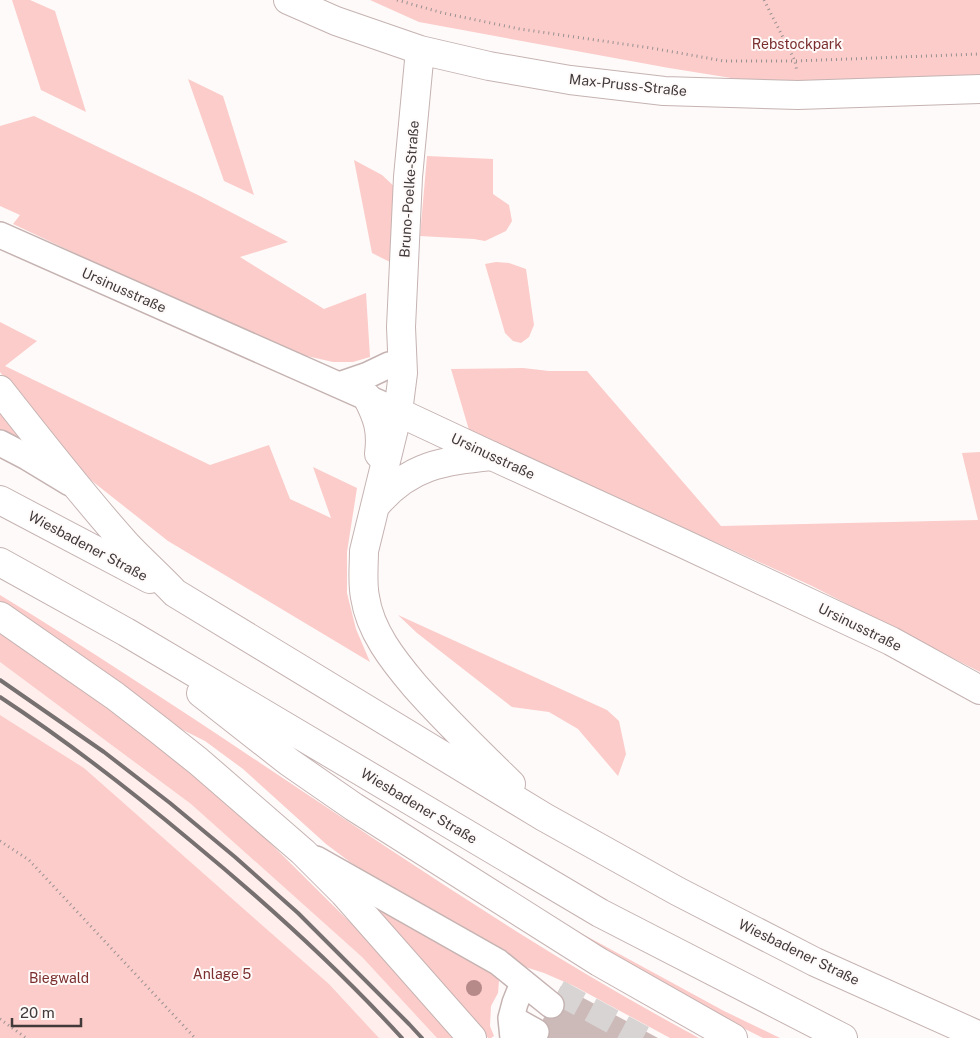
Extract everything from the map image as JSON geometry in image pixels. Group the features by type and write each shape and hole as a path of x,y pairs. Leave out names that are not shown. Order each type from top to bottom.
{"main road":[{"name":"Max-Pruss-Straße","path":"288,0 336,22 420,50 489,66 570,80 664,91 798,95 980,89"},
{"name":"Bruno-Poelke-Straße","path":"398,412 403,373 401,327 408,176 420,50"},
{"name":"Bruno-Poelke-Straße","path":"398,412 387,391 388,373 401,327"},
{"path":"0,390 78,488 127,545 175,592 544,817"},
{"path":"367,397 376,414 379,425 380,449 373,516"},
{"name":"Ursinusstraße","path":"398,412 891,641 980,690"},
{"path":"398,412 364,551 365,597 370,616 382,642 401,670 434,708 544,817"},
{"path":"373,516 388,491 423,468 446,462 492,456"},
{"name":"Wiesbadener Straße","path":"0,500 175,592"},
{"name":"Wiesbadener Straße","path":"0,562 126,632 600,913 843,1038"},
{"path":"0,616 92,680 159,730 198,761 303,852 344,893 472,1038"},
{"path":"126,632 289,762 354,807 599,962 733,1038"},
{"name":"Wiesbadener Straße","path":"544,817 678,891 816,962 980,1036"}],"street":[{"name":"Ursinusstraße","path":"0,235 398,412"},
{"path":"339,385 390,365"},
{"path":"0,443 78,488"},
{"path":"303,852 498,962 523,983 554,999"},
{"path":"520,1030 515,1003 523,983"}],"path":[{"path":"397,0 444,14 520,29 724,60 795,61 980,54"},
{"path":"764,0 795,61 798,79"},
{"path":"0,841 29,860 195,1038"},
{"path":"0,1019 26,1038"}],"shaded area":[{"path":"0,662 191,804 362,957 437,1038 379,1038 329,984 84,768 0,715"}],"green space":[{"path":"12,0 30,0 55,11 86,112 41,90"},
{"name":"Rebstockpark","path":"370,0 980,0 980,77 800,89 669,68 419,22"},
{"path":"188,79 223,96 254,195 224,181"},
{"path":"34,116 198,195 288,242 240,257 324,309 366,293 370,357 353,362 333,362 298,354 136,282 13,224 20,215 0,206 0,126"},
{"path":"427,156 493,159 493,194 509,205 512,221 506,231 485,241 420,236"},
{"path":"354,160 382,175 397,189 394,264 372,253"},
{"path":"496,262 509,263 526,269 534,325 529,337 521,343 513,341 505,333 485,264"},
{"path":"0,322 37,341 5,366 210,465 269,445 290,499 331,518 313,467 357,488 347,552 347,593 356,629 370,662 168,541 92,481 36,420 0,372"},
{"path":"523,368 549,371 587,371 721,526 978,520 962,453 980,452 980,672 812,586 469,430 451,369"},
{"path":"0,410 19,437 7,434 0,429"},
{"path":"0,595 196,720 519,933 608,987 699,1038 670,1038 574,986 544,973 516,964 350,862 326,844 243,769 205,741 171,724 0,604"},
{"path":"398,615 607,710 619,721 626,754 618,776 578,729 549,712 512,707 417,633"},
{"path":"0,631 167,748 251,824 388,960 455,1038 437,1038 362,957 191,804 0,662"},
{"name":"Anlage 5","path":"0,715 84,768 329,984 379,1038 0,1038"},
{"path":"374,899 492,971 499,981 498,993 491,1006 490,1026 494,1036 488,1038 475,1021 371,908"},
{"path":"566,925 724,1011 780,1038 763,1038 715,1014 600,950"}],"building":[{"path":"561,986 658,1038 533,1038"}],"tunnel":[{"path":"558,992 643,1038"}],"railway":[{"path":"0,680 104,752 235,857 298,913 422,1038"},
{"path":"0,697 98,766 219,864 326,961 402,1038"}],"park label":[{"name":"Biegwald","path":"59,978"}]}
